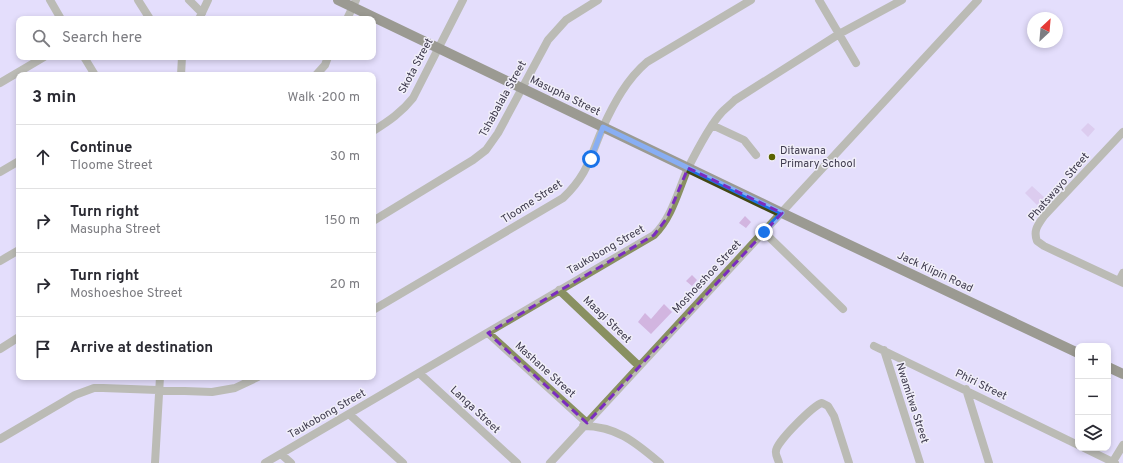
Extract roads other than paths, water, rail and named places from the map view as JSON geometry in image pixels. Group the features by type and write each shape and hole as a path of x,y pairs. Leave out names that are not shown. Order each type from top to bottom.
{"main road":[{"name":"Masupha Street","path":"338,0 354,3 438,48 782,213"},
{"name":"Jack Klipin Road","path":"782,213 1075,352"},
{"path":"1111,368 1123,374"}],"street":[{"path":"50,0 59,16"},
{"path":"138,0 148,16"},
{"path":"189,0 200,16 208,0"},
{"name":"Skota Street","path":"376,129 397,116 405,108 419,88 463,0"},
{"name":"Tshabalala Street","path":"376,219 473,160 486,150 498,133 548,40 558,28 575,14 598,0"},
{"name":"Tloome Street","path":"376,308 563,198 582,176 591,159 603,127 623,89 636,71 647,62 751,0"},
{"path":"819,0 856,63"},
{"name":"Taukobong Street","path":"265,463 654,235 667,218 688,168 712,125 722,112 735,100 839,34 902,0"},
{"name":"Moshoeshoe Street","path":"550,463 638,366 782,213 978,0"},
{"path":"348,16 354,3"},
{"path":"19,72 39,60"},
{"path":"86,60 93,72"},
{"path":"181,72 182,60"},
{"path":"319,72 325,65 327,60"},
{"path":"0,83 16,74"},
{"path":"712,125 744,140 756,155"},
{"name":"Phatswayo Street","path":"1121,282 1044,246 1037,241 1035,230 1044,216 1123,132"},
{"path":"0,172 16,163"},
{"path":"764,232 844,309"},
{"path":"0,261 16,252"},
{"path":"1121,282 1123,273"},
{"name":"Maagi Street","path":"559,290 638,366"},
{"name":"Mashane Street","path":"488,333 585,425"},
{"path":"0,348 16,339"},
{"name":"Phiri Street","path":"874,346 966,389 1075,444"},
{"name":"Nwamitwa Street","path":"884,350 920,463"},
{"name":"Langa Street","path":"419,373 516,463"},
{"path":"155,463 160,380"},
{"path":"0,439 75,395 83,392 103,388 160,391 226,391 244,385 253,380"},
{"path":"966,389 989,463"},
{"path":"779,463 776,450 779,442 814,408 822,403 826,404 830,408 849,463"},
{"path":"349,414 403,463"},
{"path":"585,425 605,428 623,435 632,440 660,463"},
{"path":"1090,451 1113,463 1123,445"},
{"path":"281,454 291,463"}],"place":[{"name":"Ditawana Primary School","path":"772,157"}]}
